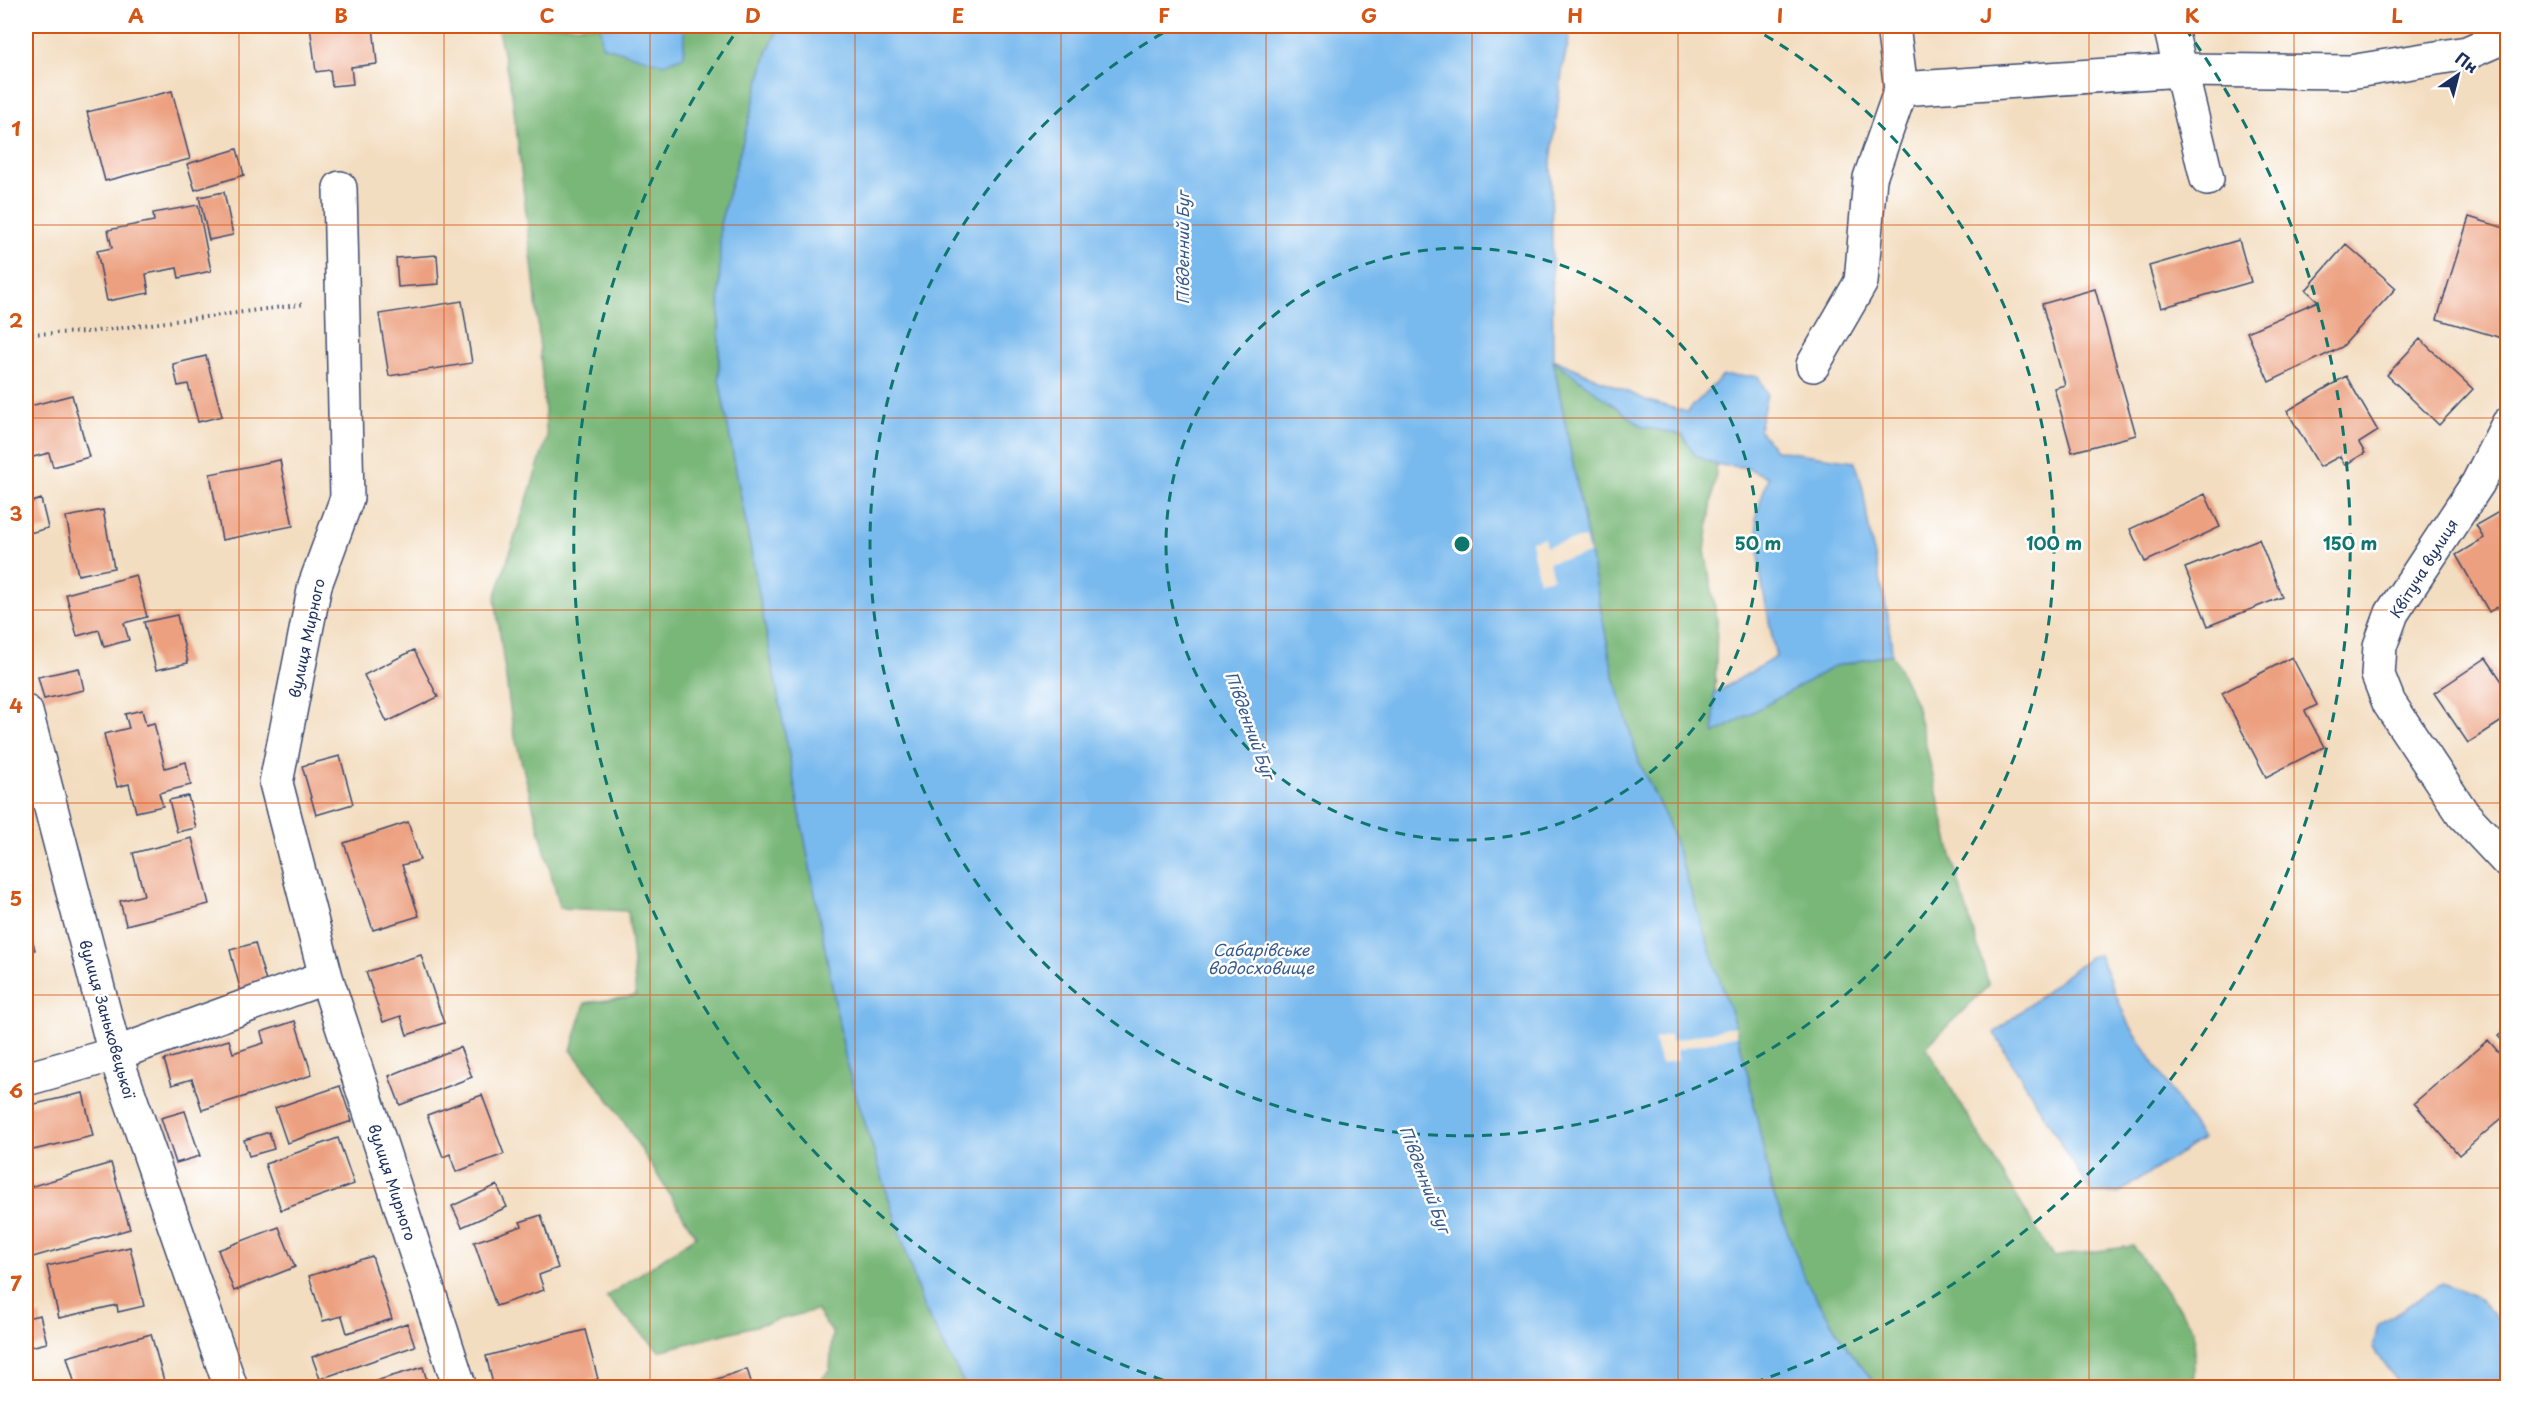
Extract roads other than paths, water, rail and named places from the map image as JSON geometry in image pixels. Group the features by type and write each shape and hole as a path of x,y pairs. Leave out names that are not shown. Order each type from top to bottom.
{"street":[{"path":"1813,365 1861,282 1870,178 1901,89 1893,26"},
{"path":"2170,26 2207,179"},
{"path":"1901,89 2181,70 2350,72 2467,53 2508,35"},
{"name":"вулиця Мирного","path":"340,188 347,498 315,585 276,783 326,977 460,1388"},
{"name":"Квітуча вулиця","path":"2508,424 2478,483 2392,614 2380,646 2378,675 2389,703 2463,814 2508,862"},
{"name":"вулиця Заньковецької","path":"26,712 114,1054 231,1388"},
{"path":"26,1079 114,1054 326,977"}],"water":[{"path":"600,26 684,26 684,56 663,64 602,46"},
{"name":"Сабарівське водосховище","path":"780,26 1572,26 1563,65 1551,162 1553,359 1648,401 1687,412 1722,376 1758,376 1767,393 1759,429 1775,450 1854,461 1863,487 1870,534 1886,608 1892,654 1835,666 1714,734 1714,694 1776,657 1761,579 1756,516 1768,477 1744,467 1717,465 1695,455 1683,435 1643,427 1553,360 1613,673 1639,762 1669,825 1735,1026 1748,1075 1771,1188 1806,1281 1849,1351 1878,1387 966,1387 923,1306 847,1066 719,379 720,224 768,50"},
{"path":"2099,955 2127,1021 2202,1139 2118,1193 2092,1194 1994,1033 2089,957"},
{"path":"2442,1284 2480,1299 2495,1316 2507,1337 2507,1387 2401,1387 2373,1348 2378,1325"}],"water label":[{"name":"Південний Буг","path":"1182,248"},
{"name":"Південний Буг","path":"1251,725"},
{"name":"Південний Буг","path":"1426,1179"}]}
